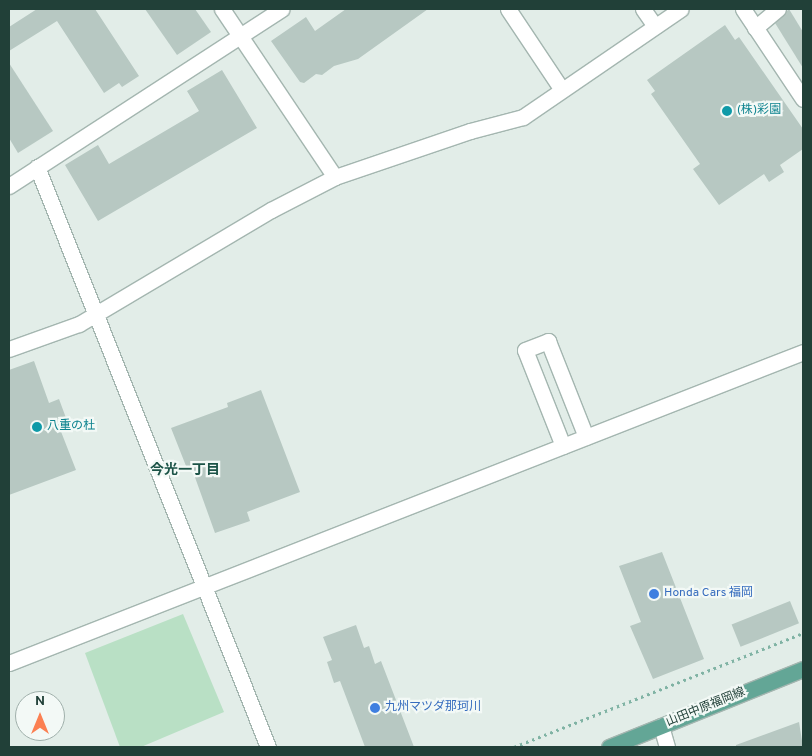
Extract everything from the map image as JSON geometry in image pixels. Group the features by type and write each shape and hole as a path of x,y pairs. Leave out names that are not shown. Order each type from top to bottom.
{"main road":[{"name":"山田中原福岡線","path":"609,747 803,669"}],"street":[{"path":"222,9 335,177"},
{"path":"9,186 282,9"},
{"path":"508,9 562,90"},
{"path":"643,9 655,26"},
{"path":"9,349 79,324 271,210 335,177 470,131 524,117 681,9"},
{"path":"743,9 803,99"},
{"path":"755,28 778,9"},
{"path":"37,167 268,747"},
{"path":"563,446 526,350 548,341 586,437"},
{"path":"9,663 803,352"},
{"path":"661,726 667,747"}],"path":[{"path":"514,747 803,633"}],"green space":[{"path":"183,614 224,712 141,747 120,747 85,653"}],"building":[{"path":"37,9 95,9 139,76 122,87 119,83 104,93 57,21 9,51 9,27"},
{"path":"145,9 195,9 211,32 177,55"},
{"path":"346,9 428,9 358,59 334,66 322,75 316,74 304,83 300,82 271,41 306,17 315,31"},
{"path":"789,9 803,32 803,68 775,23"},
{"name":"(株)彩園","path":"725,25 735,40 739,37 803,129 803,149 780,165 784,172 769,182 764,174 719,205 693,169 700,164 651,94 655,91 647,80"},
{"path":"9,63 53,131 18,153 9,138"},
{"path":"222,70 257,128 98,221 65,165 98,145 109,164 199,111 187,91"},
{"name":"八重の杜","path":"34,361 49,403 59,399 69,426 60,429 76,470 9,495 9,370"},
{"path":"261,390 300,492 247,512 250,521 215,533 192,469 188,471 171,428 228,407 227,403"},
{"name":"Honda Cars 福岡","path":"662,552 704,659 653,679 630,626 641,622 619,566"},
{"path":"790,601 799,623 741,647 732,625"},
{"name":"九州マツダ那珂川","path":"356,625 364,648 369,646 375,664 381,661 414,747 365,747 340,681 334,683 327,662 332,660 323,637"},
{"path":"799,722 803,747 736,747 736,745"}],"place":[{"name":"(株)彩園","path":"727,111"},
{"name":"八重の杜","path":"37,427"},
{"name":"Honda Cars 福岡","path":"654,594"},
{"name":"九州マツダ那珂川","path":"375,708"}],"district":[{"name":"今光一丁目","path":"185,471"}]}
